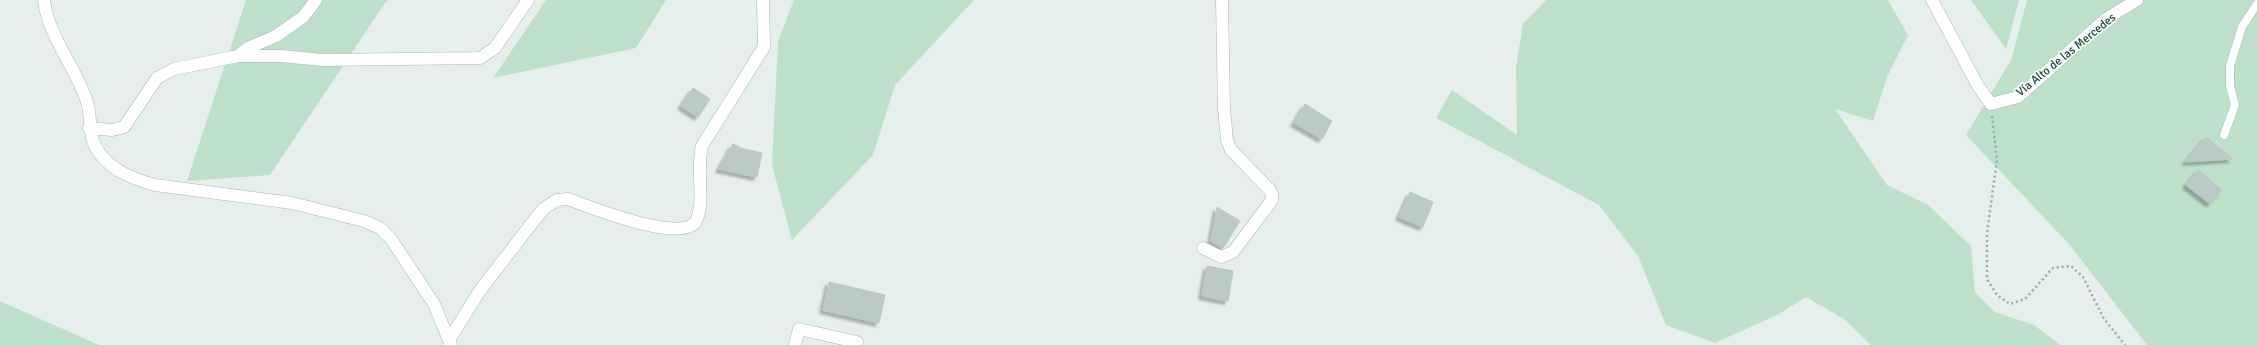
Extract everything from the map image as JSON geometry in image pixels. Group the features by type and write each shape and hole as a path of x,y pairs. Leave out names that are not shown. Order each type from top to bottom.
{"street":[{"path":"44,0 51,26 87,102 89,128 93,144 112,166 133,179 155,186 292,203 364,221 380,228 390,239 434,304 450,343"},
{"path":"238,56 248,48 276,36 303,17 316,0"},
{"path":"89,128 112,130 124,127 157,78 174,69 238,56 281,56 330,60 480,58 494,48 528,0"},
{"path":"450,343 481,289 522,234 549,203 568,199 662,228 687,229 697,221 700,207 699,157 702,146 764,47 763,0"},
{"path":"1203,248 1221,258 1233,252 1272,200 1272,194 1269,189 1231,150 1227,140 1224,109 1222,0"},
{"path":"1932,0 1978,86 1991,104"},
{"name":"Vía Alto de las Mercedes","path":"1991,104 2018,97 2106,19 2137,0"},
{"path":"795,345 799,329 857,342"}],"lane":[{"path":"2224,135 2235,105 2230,86 2230,66 2242,27 2257,4"}],"path":[{"path":"1991,104 1997,160 1987,233 1987,279 1997,295 2010,304 2025,300 2053,268 2071,266 2083,277 2104,319 2125,345"}],"green space":[{"path":"246,0 387,0 270,175 187,181"},
{"path":"546,0 666,0 636,48 493,78"},
{"path":"794,0 974,0 895,85 873,155 792,240 772,165 778,41"},
{"path":"1546,0 1888,0 1908,35 1887,77 1873,121 1835,109 1887,185 1928,205 1971,246 1975,292 1995,312 2034,325 2060,345 1871,345 1844,319 1806,297 1777,315 1715,343 1666,325 1638,256 1599,205 1436,118 1452,90 1517,135 1516,67 1523,24"},
{"path":"1971,0 2019,0 2006,49"},
{"path":"2027,0 2257,0 2257,345 2147,345 2069,244 1966,135 2011,60"},
{"path":"0,301 2,302 99,345 0,345"}],"building":[{"path":"693,88 710,99 698,117 681,106"},
{"path":"1305,104 1332,121 1322,139 1294,123"},
{"path":"2206,137 2233,159 2185,162"},
{"path":"733,144 741,148 762,153 757,177 719,169"},
{"path":"2198,170 2222,190 2210,204 2186,185"},
{"path":"1410,192 1433,202 1423,227 1399,217"},
{"path":"1217,207 1240,221 1223,248 1211,241"},
{"path":"1207,266 1233,271 1228,301 1202,296"},
{"path":"829,282 885,295 879,323 823,310"}]}
